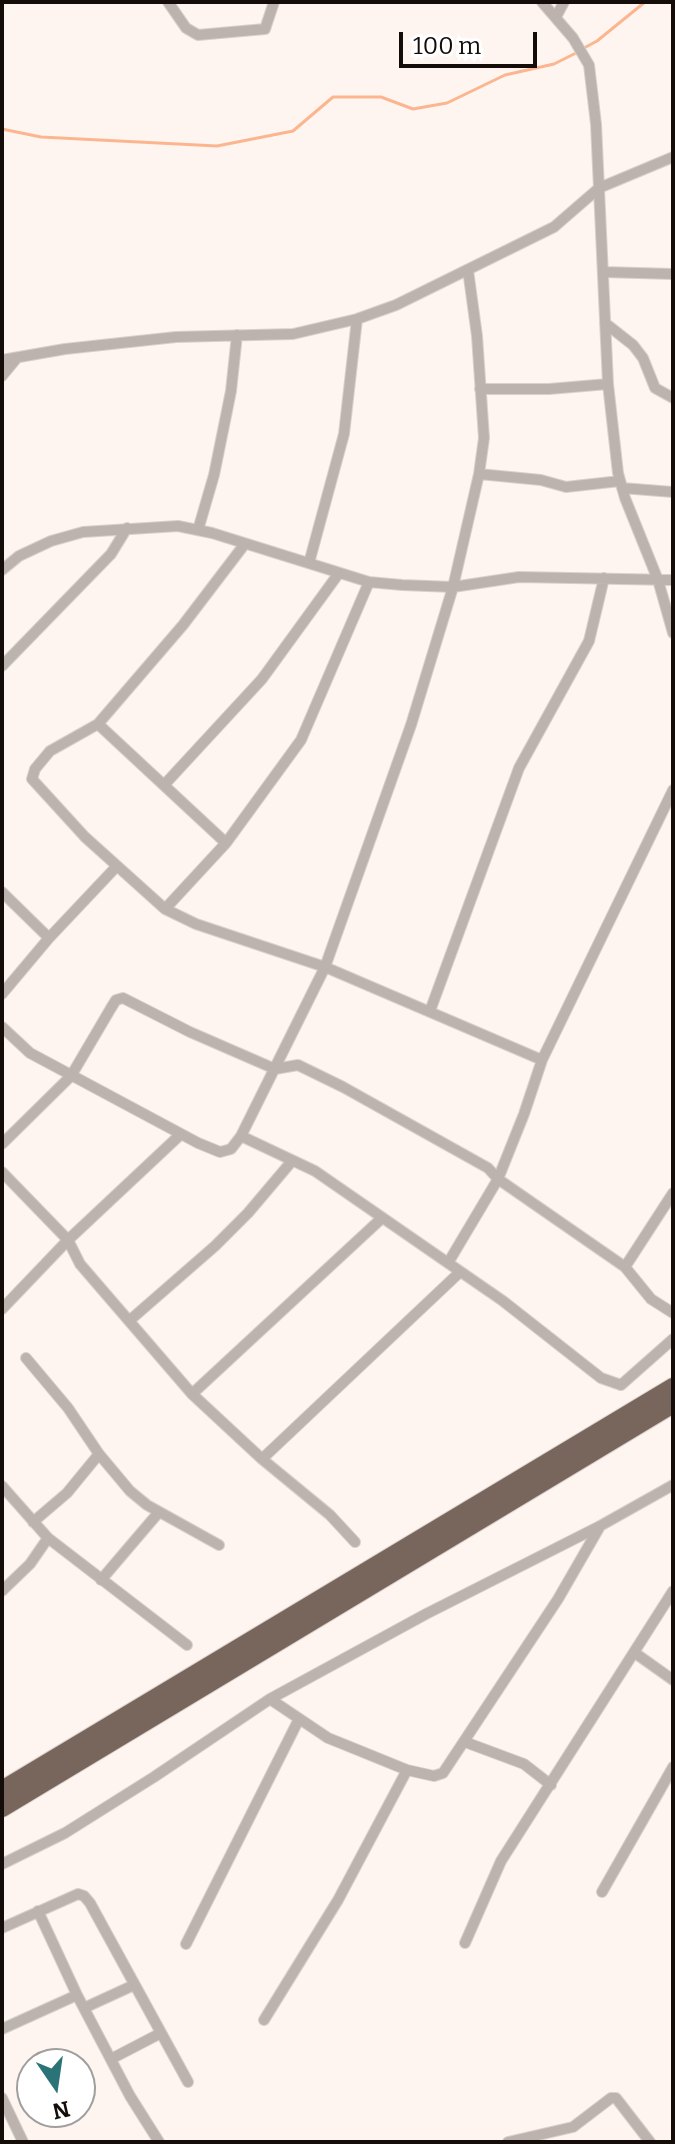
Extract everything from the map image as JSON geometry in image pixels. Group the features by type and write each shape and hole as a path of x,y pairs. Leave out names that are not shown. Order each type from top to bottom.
{"highway":[{"path":"2,1790 673,1387"},
{"path":"2,1808 673,1404"}],"street":[{"path":"168,2 186,28 198,35 265,29 274,2"},
{"path":"542,2 573,38 589,65 599,188 608,384 621,485 658,580 673,633"},
{"path":"556,17 564,2"},
{"path":"2,360 65,349 176,337 293,334 357,319 396,305 554,227 599,188 673,157"},
{"path":"2,1027 30,1053 220,1152 231,1149 241,1136 325,967 411,725 453,587 479,474 484,438 477,336 468,270"},
{"path":"603,272 673,274"},
{"path":"309,563 344,434 357,319"},
{"path":"605,323 633,345 643,358 655,388 673,398"},
{"path":"198,530 214,475 231,391 237,335"},
{"path":"2,376 16,359"},
{"path":"480,389 549,389 608,384"},
{"path":"479,474 541,480 566,487 621,485 673,492"},
{"path":"2,570 19,556 51,541 83,532 178,526 369,582 453,587 511,577 673,580"},
{"path":"2,666 111,554 127,528"},
{"path":"244,545 183,625 98,724 50,751 35,769 32,779 85,837 165,909 196,924 325,967 542,1060"},
{"path":"165,784 262,679 339,573"},
{"path":"430,1011 519,768 589,641 604,578"},
{"path":"165,909 226,843 301,740 369,582"},
{"path":"98,724 226,843"},
{"path":"448,1263 498,1179 542,1060 673,790"},
{"path":"2,994 49,938 116,867"},
{"path":"2,892 49,938"},
{"path":"2,1144 71,1076 116,1000 123,998 190,1032 275,1069 298,1065 488,1168 498,1179 625,1267 651,1299 673,1313"},
{"path":"3,1305 181,1134"},
{"path":"241,1136 315,1171 503,1301 601,1378 621,1385 673,1339"},
{"path":"129,1321 215,1246 292,1161"},
{"path":"2,1172 68,1240 80,1264 192,1394 262,1459 330,1515 355,1542"},
{"path":"625,1267 673,1193"},
{"path":"192,1394 382,1218"},
{"path":"262,1459 460,1272"},
{"path":"26,1358 130,1491 159,1512 219,1545"},
{"path":"33,1522 67,1493 99,1454"},
{"path":"2,1864 65,1833 270,1699 673,1485"},
{"path":"2,1486 48,1538 187,1645"},
{"path":"101,1580 159,1512"},
{"path":"270,1699 328,1738 407,1770 434,1776 443,1773 558,1599 600,1526"},
{"path":"2,1591 30,1564 48,1538"},
{"path":"465,1943 501,1861 673,1591"},
{"path":"635,1653 673,1680"},
{"path":"186,1944 299,1719"},
{"path":"465,1742 524,1764 551,1785"},
{"path":"602,1892 673,1767"},
{"path":"264,2020 338,1900 407,1770"},
{"path":"2,1928 78,1894 84,1896 188,2082"},
{"path":"38,1911 77,1995 130,2096 159,2142"},
{"path":"84,2008 134,1985"},
{"path":"2,2029 77,1995"},
{"path":"111,2059 161,2033"},
{"path":"2,2098 23,2142"},
{"path":"508,2142 573,2127 611,2098 616,2098 650,2142"}],"waterway":[{"path":"584,48 645,2"},
{"path":"2,129 41,137 217,146 293,131 333,97 381,97 413,109 447,103 505,75 554,64 578,52"}]}
